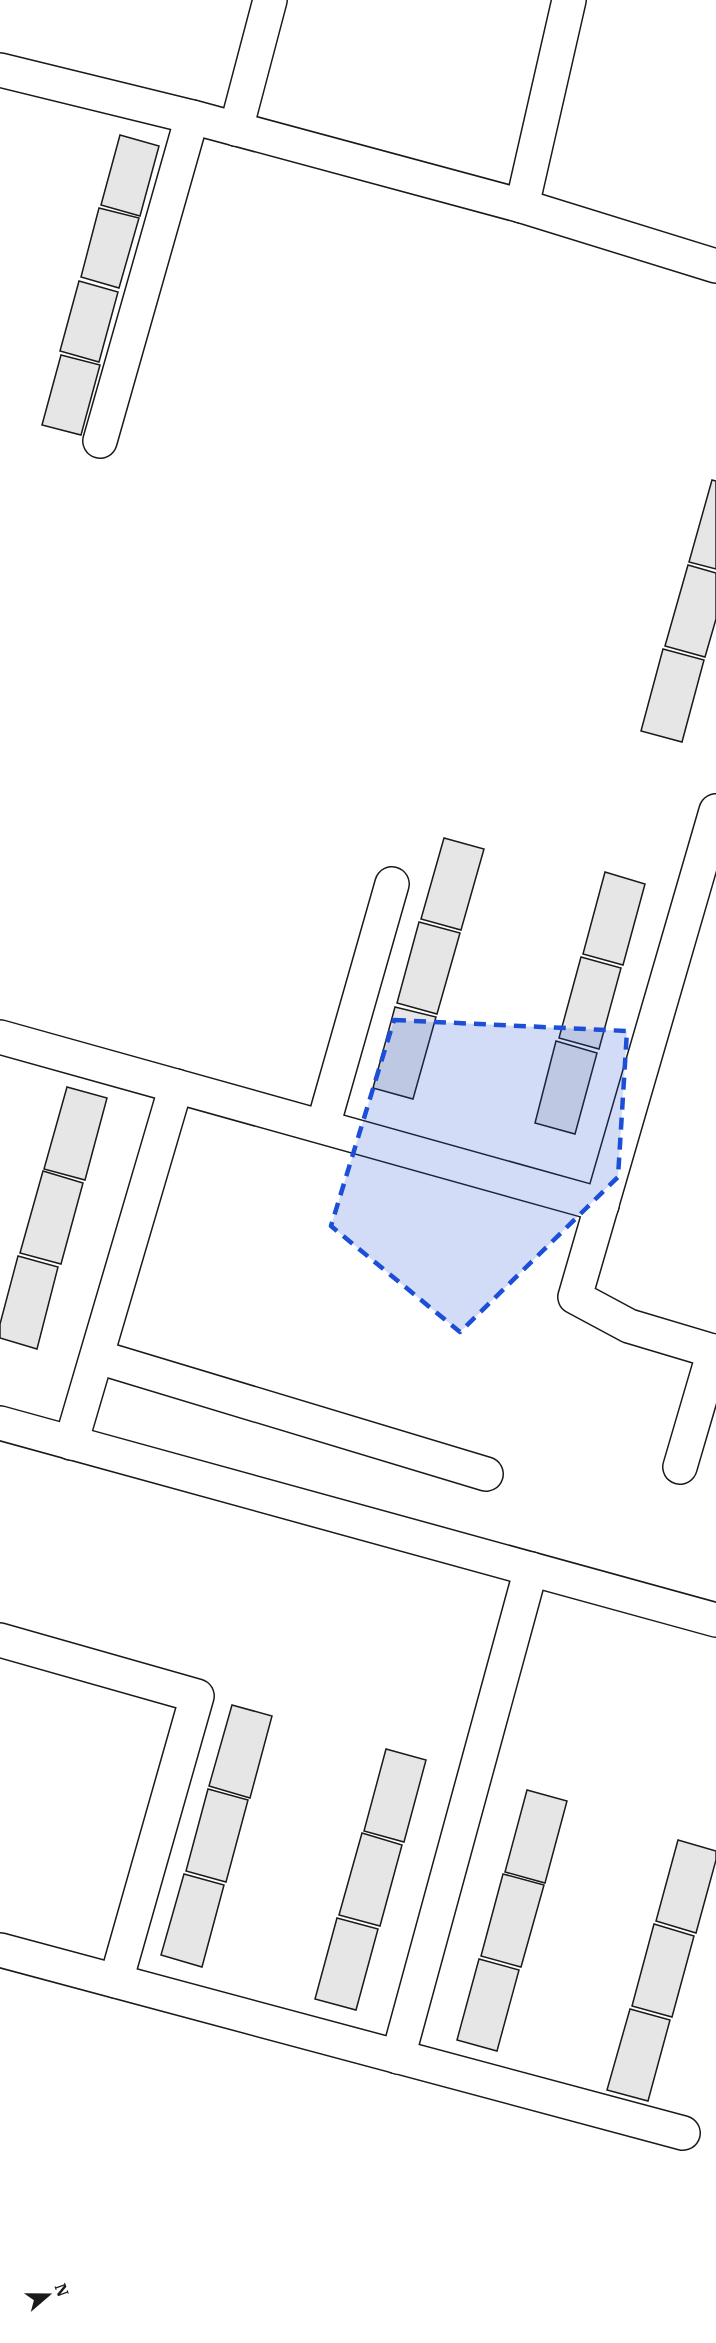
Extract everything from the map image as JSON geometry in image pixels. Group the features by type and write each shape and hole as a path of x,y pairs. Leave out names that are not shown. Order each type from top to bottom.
{"street":[{"path":"236,129 270,0"},
{"path":"522,206 569,0"},
{"path":"0,70 192,117 522,206 716,266"},
{"path":"100,441 192,117"},
{"path":"680,1467 715,1352 629,1326 575,1297 716,811"},
{"path":"323,1126 393,884"},
{"path":"0,1037 602,1205"},
{"path":"70,1443 98,1357 176,1086"},
{"path":"98,1357 486,1474"},
{"path":"0,1423 716,1620"},
{"path":"398,2057 531,1569"},
{"path":"0,1640 198,1696 116,1981"},
{"path":"0,1950 683,2133"}],"highlighted area":[{"path":"394,1020 627,1031 618,1177 460,1332 331,1226"}],"building":[{"path":"120,135 159,146 140,216 101,205"},
{"path":"99,208 139,218 119,288 81,277"},
{"path":"79,281 118,292 99,362 60,351"},
{"path":"61,355 100,365 81,435 42,425"},
{"path":"712,480 716,481 716,569 689,562"},
{"path":"688,565 716,573 716,619 705,657 665,646"},
{"path":"663,649 704,660 682,742 641,731"},
{"path":"444,838 484,849 461,930 421,919"},
{"path":"605,872 645,884 623,965 583,954"},
{"path":"419,922 460,933 437,1014 397,1003"},
{"path":"581,957 621,968 599,1049 559,1038"},
{"path":"395,1007 436,1017 413,1099 373,1088"},
{"path":"556,1041 597,1053 575,1134 535,1123"},
{"path":"67,1087 107,1098 85,1180 44,1169"},
{"path":"43,1171 83,1183 61,1264 20,1253"},
{"path":"18,1256 58,1267 37,1349 0,1338 0,1324"},
{"path":"232,1705 272,1716 250,1798 209,1786"},
{"path":"386,1749 426,1760 404,1842 364,1831"},
{"path":"208,1789 248,1800 226,1882 186,1871"},
{"path":"527,1790 567,1801 545,1883 505,1872"},
{"path":"362,1833 402,1845 380,1926 339,1915"},
{"path":"678,1840 716,1851 716,1860 696,1933 656,1921"},
{"path":"184,1874 224,1885 202,1967 161,1955"},
{"path":"503,1874 544,1885 521,1967 481,1956"},
{"path":"337,1918 378,1929 356,2010 315,1999"},
{"path":"654,1924 694,1936 672,2017 632,2006"},
{"path":"479,1959 519,1970 497,2051 457,2040"},
{"path":"630,2009 670,2020 648,2101 607,2090"}]}
